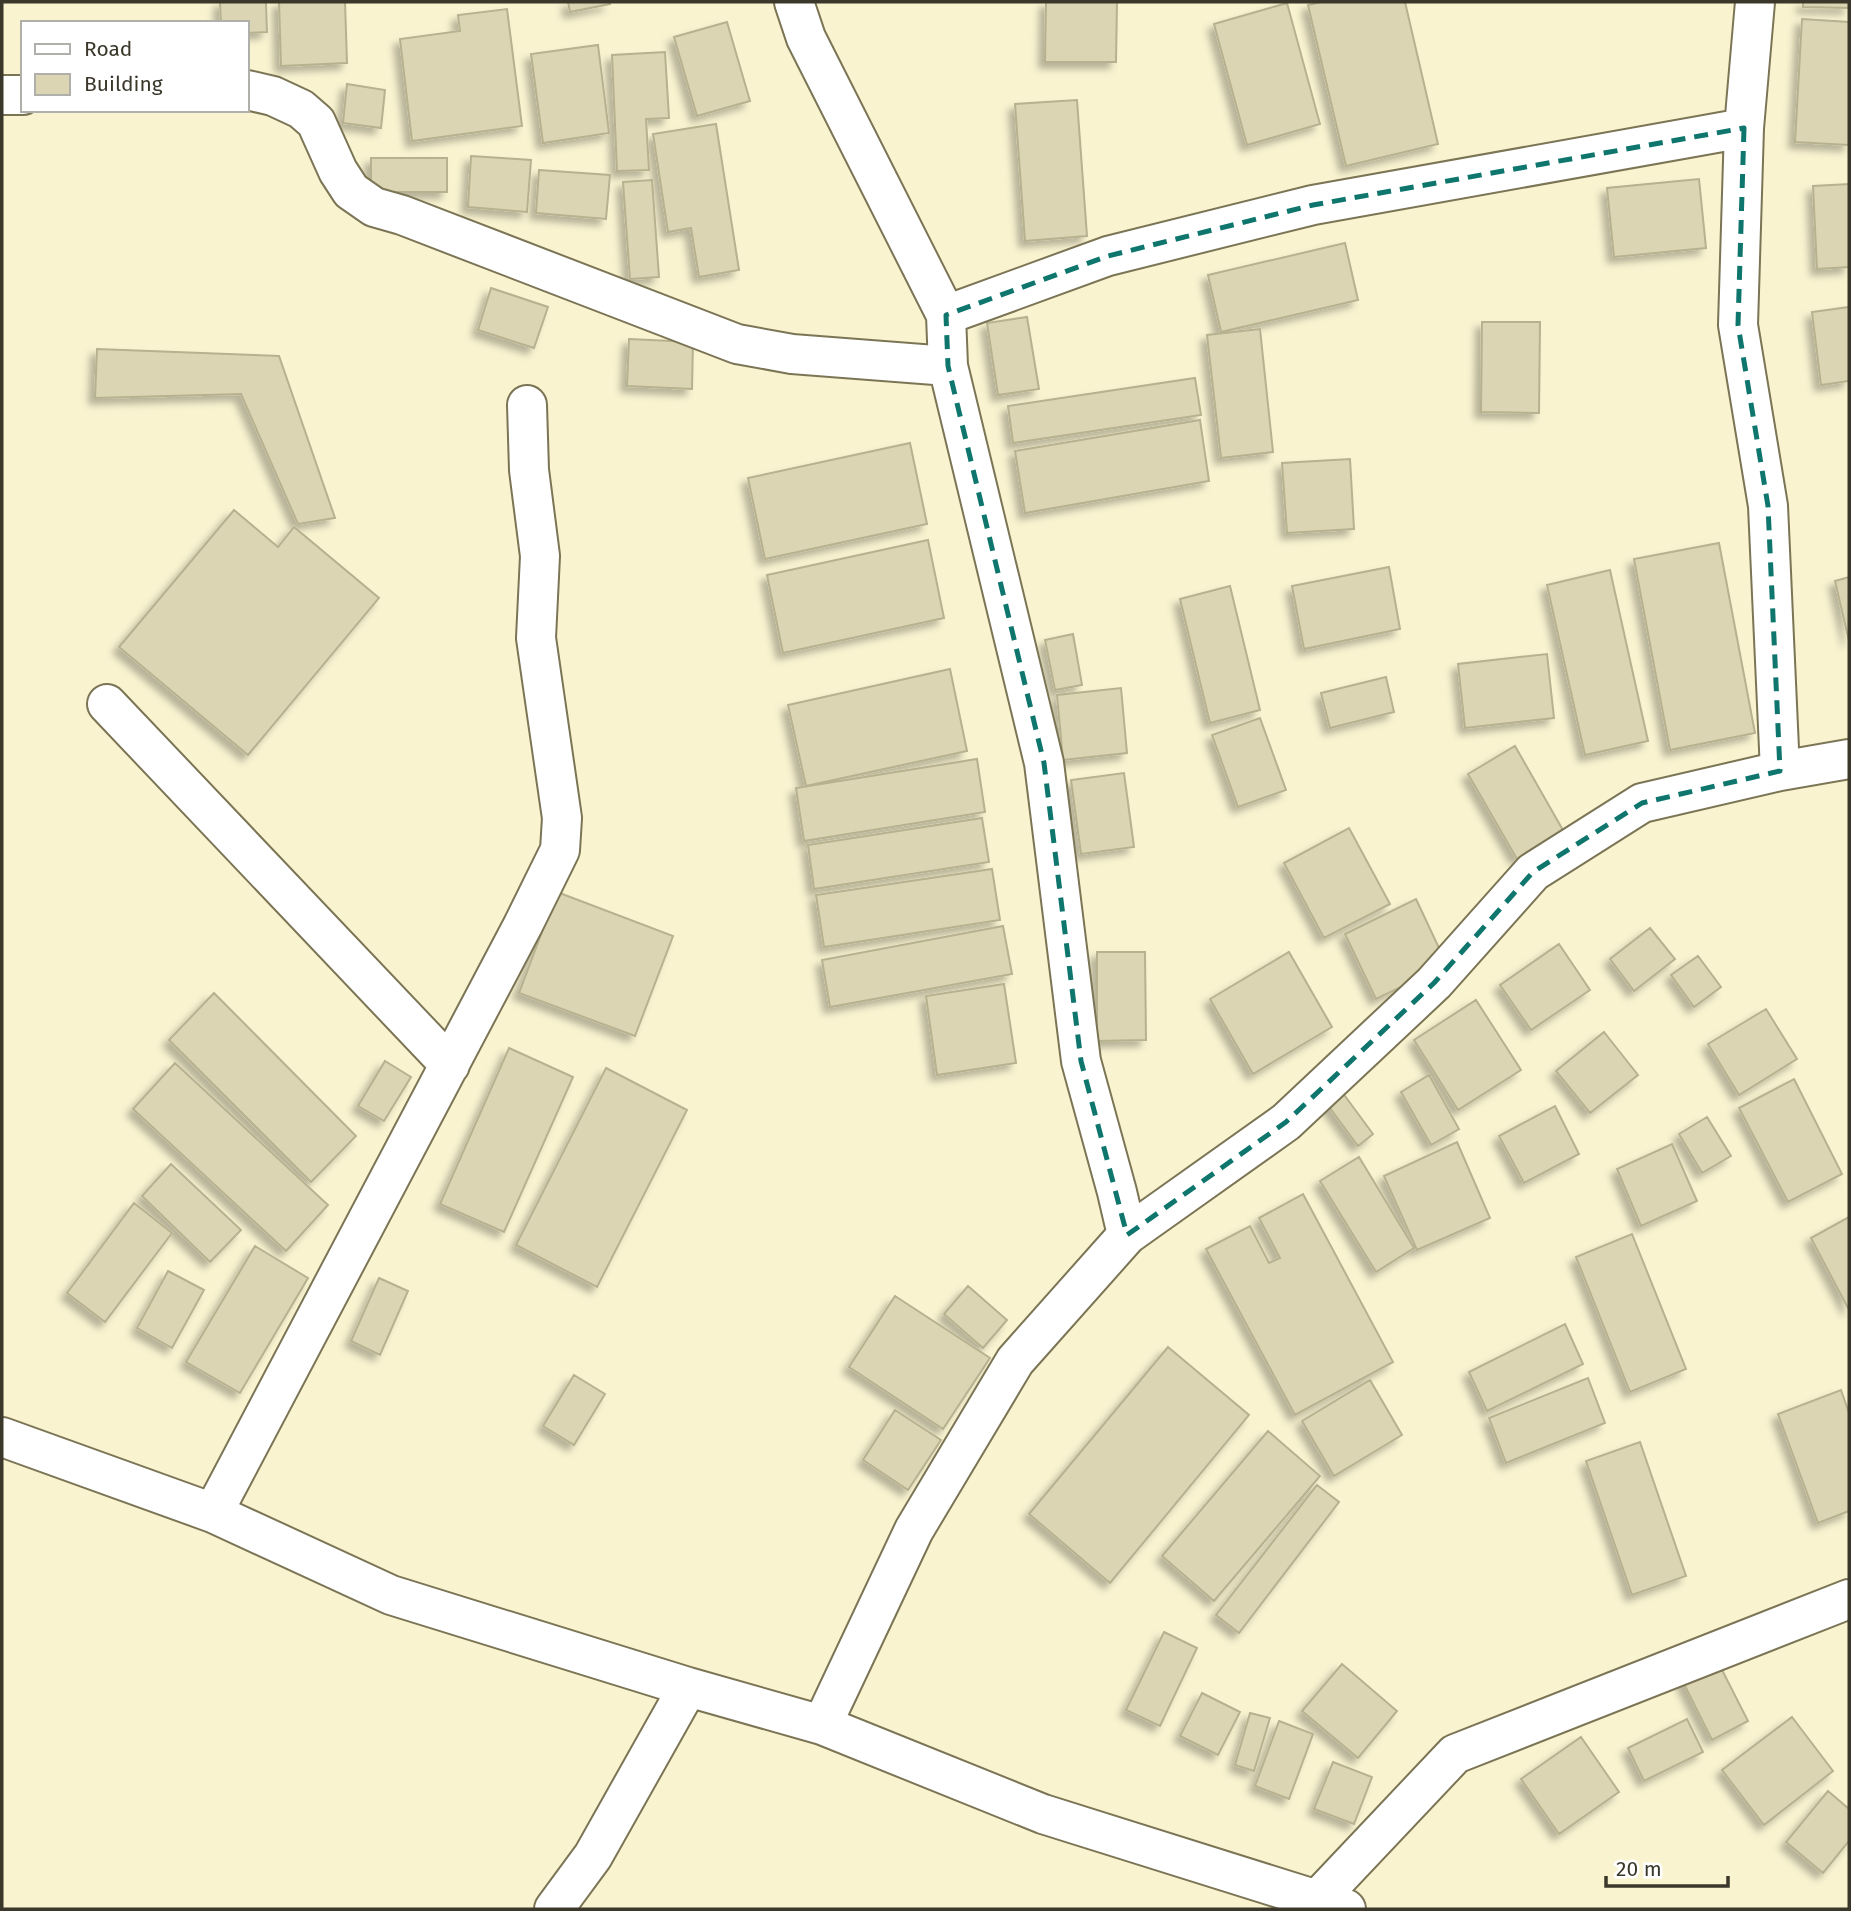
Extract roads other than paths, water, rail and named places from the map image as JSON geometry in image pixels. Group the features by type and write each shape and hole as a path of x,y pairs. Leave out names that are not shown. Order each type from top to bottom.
{"street":[{"path":"794,2 807,38 946,315 948,366 1044,764 1081,1061 1127,1236"},
{"path":"1755,2 1744,128 1738,325 1769,506 1780,771"},
{"path":"248,90 273,96 301,109 316,122 338,171 351,191 374,207 402,215 737,344 792,354 948,366"},
{"path":"2,95 21,94"},
{"path":"946,315 1108,256 1313,205 1744,128"},
{"path":"213,1513 450,1065 560,850 562,818 536,638 540,555 529,471 527,405"},
{"path":"107,704 450,1065"},
{"path":"822,1725 914,1530 1015,1361 1127,1236 1286,1122 1434,983 1533,872 1642,803 1780,771 1849,759"},
{"path":"2,1437 213,1513 391,1595 688,1687 822,1725 1043,1814 1332,1904 1455,1754 1849,1599"},
{"path":"554,1909 593,1856 688,1687"}]}
